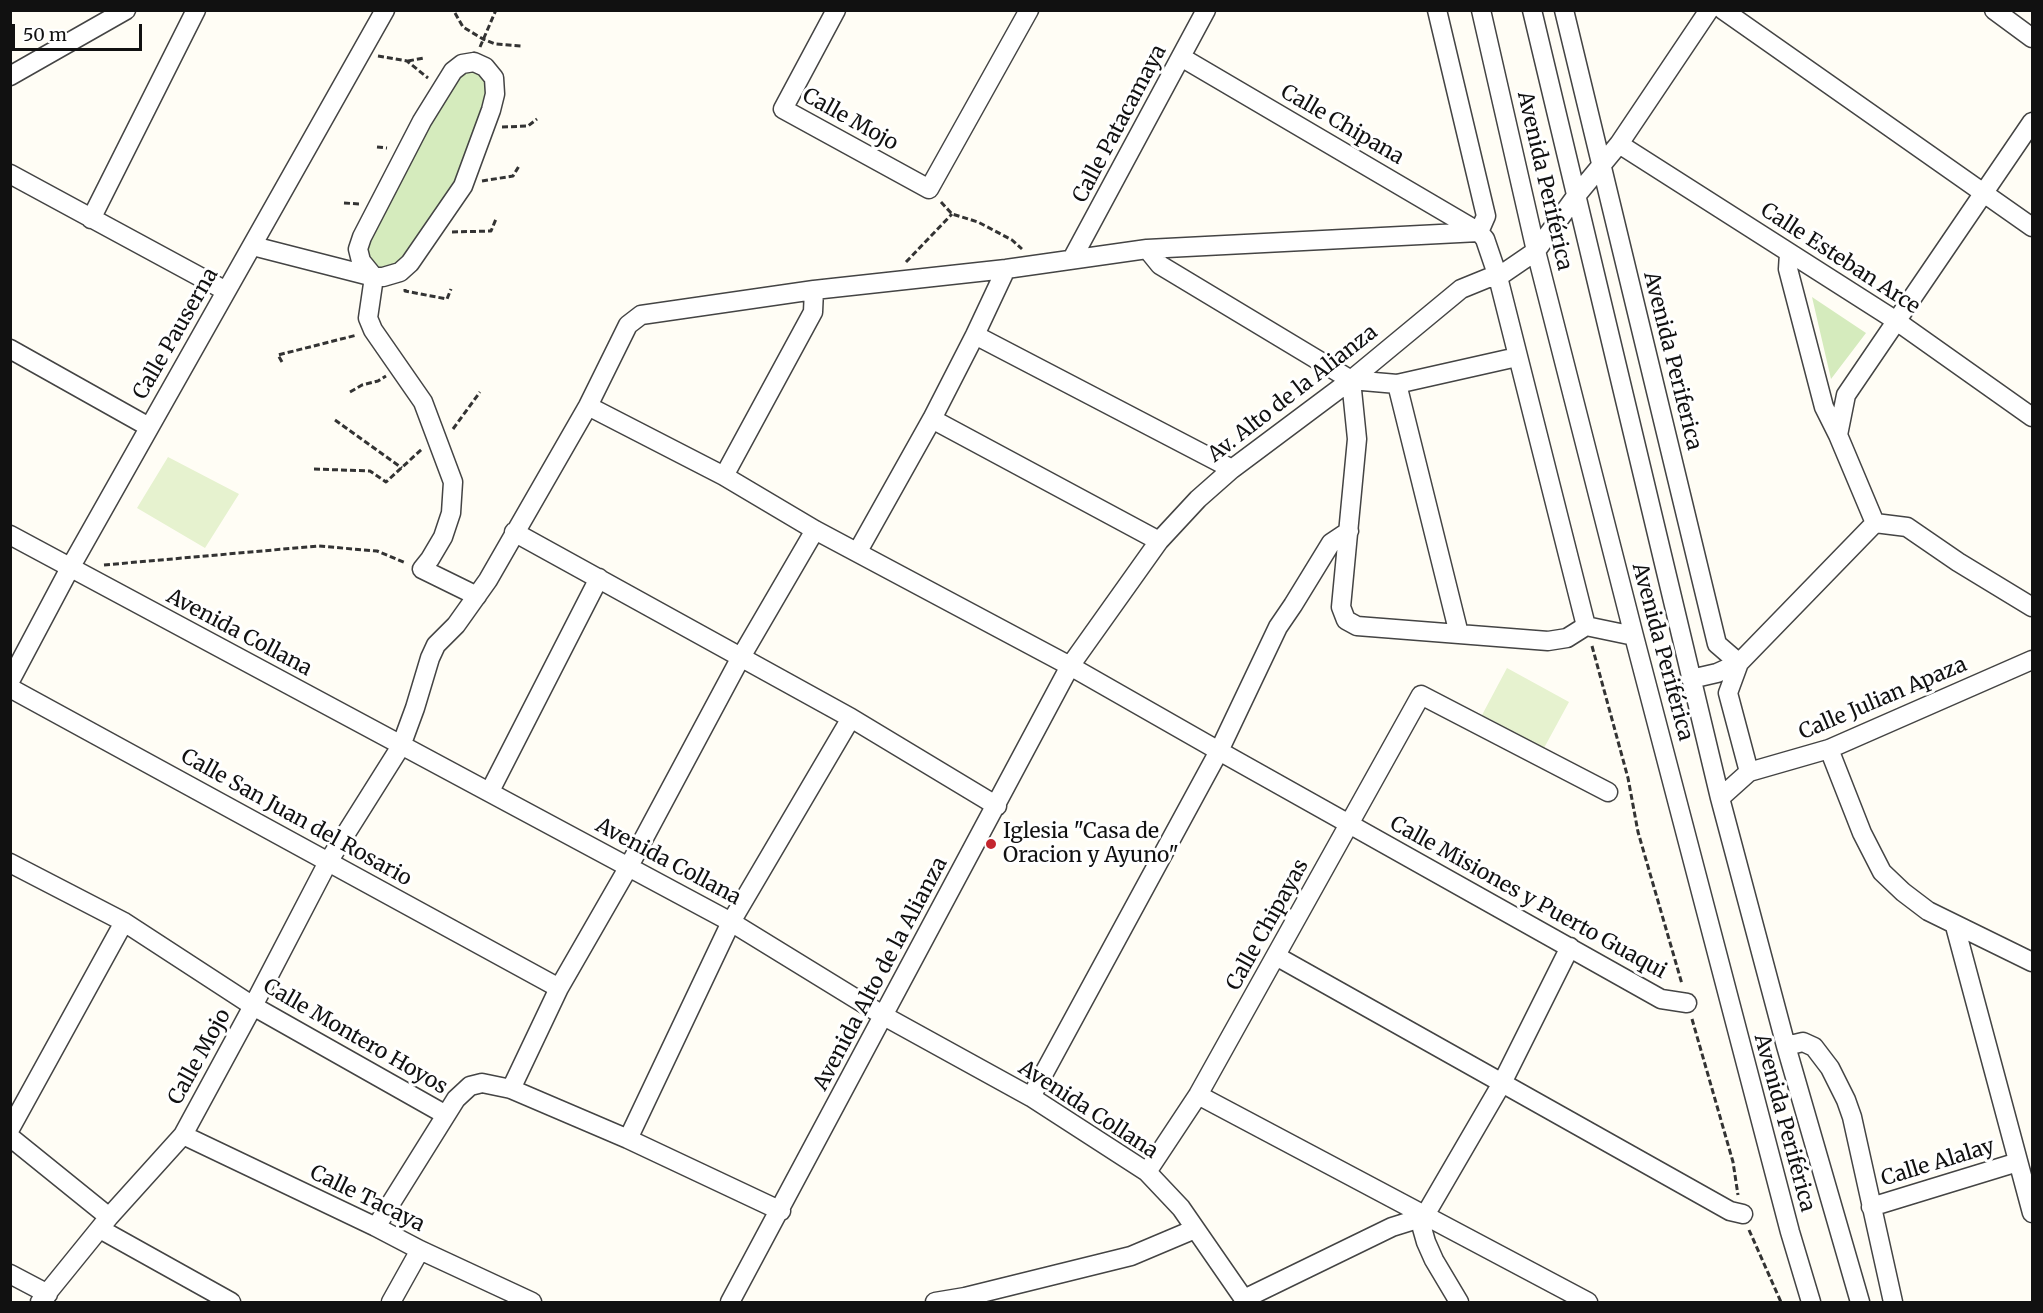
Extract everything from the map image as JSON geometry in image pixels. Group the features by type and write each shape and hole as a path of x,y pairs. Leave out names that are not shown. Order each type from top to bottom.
{"street":[{"path":"15,68 126,10"},
{"path":"91,219 196,10"},
{"name":"Calle Pauserna","path":"10,681 74,570 149,427 384,10"},
{"name":"Calle Mojo","path":"836,10 783,109 929,189 1029,10"},
{"name":"Calle Patacamaya","path":"1072,260 1206,10"},
{"path":"1437,10 1486,216 1479,232 1485,239 1498,277 1586,626"},
{"name":"Avenida Periférica","path":"1481,10 1536,251 1634,636 1790,1232 1811,1302"},
{"name":"Avenida Periférica","path":"1532,10 1720,798 1786,1046 1860,1302"},
{"name":"Avenida Periferica","path":"1564,10 1717,644 1739,663"},
{"name":"Av. Alto de la Alianza","path":"1070,666 1159,541 1198,499 1232,469 1351,380 1461,289 1488,278 1498,277 1536,251 1576,196 1619,144 1709,10"},
{"path":"1723,10 2032,227"},
{"path":"1994,10 2032,38"},
{"name":"Calle Chipana","path":"1181,57 1479,232"},
{"path":"253,246 374,277 400,272 410,263 464,183 495,94 494,78 484,67 474,62 462,64 453,71 422,121 358,249 362,261 374,277 368,318 373,330 423,402 453,482 451,513 443,537 422,569 477,597"},
{"path":"1838,435 1846,395 2032,122"},
{"name":"Calle Esteban Arce","path":"1619,144 1895,320 2032,417"},
{"path":"10,174 226,291"},
{"name":"Calle Mojo","path":"44,1298 104,1223 183,1135 254,1006 328,862 401,746 436,645 456,625 477,597 588,406 628,326 641,315 814,290 1006,269 1147,249 1479,232"},
{"path":"1147,249 1160,265 1351,380 1397,384 1517,357"},
{"path":"1790,253 1788,269 1824,407 1875,523"},
{"path":"858,551 932,419 1006,269"},
{"path":"724,476 813,312 814,290"},
{"path":"975,335 1232,469"},
{"path":"10,350 149,427"},
{"path":"1351,380 1357,439 1341,607 1346,620 1357,626 1548,641 1567,638 1586,626 1634,636"},
{"path":"1397,384 1459,634"},
{"name":"Calle Misiones y Puerto Guaqui","path":"588,406 724,476 815,530 1070,666 1661,999 1687,1003"},
{"path":"932,419 1159,541"},
{"path":"1691,680 1717,673 1739,663 1875,523"},
{"path":"1875,523 1907,527 1958,562 2032,607"},
{"path":"511,1089 559,988 628,868 741,657 815,530"},
{"path":"1030,1097 1219,751 1278,627 1331,543 1349,531"},
{"path":"514,532 851,718 997,806"},
{"name":"Avenida Collana","path":"10,535 731,922 884,1016 1030,1097 1147,1172 1181,1208 1245,1301"},
{"path":"490,791 599,579"},
{"name":"Calle Julian Apaza","path":"1749,772 1829,750 2032,660"},
{"path":"1720,798 1749,772 1728,693 1739,663"},
{"name":"Avenida Alto de la Alianza","path":"730,1302 781,1211 1070,666"},
{"name":"Calle San Juan del Rosario","path":"10,688 559,988"},
{"name":"Calle Chipayas","path":"1147,1172 1198,1095 1421,694 1608,792"},
{"path":"628,1139 731,922 851,718"},
{"path":"1829,750 1862,833 1881,872 1928,911 1955,926 2030,958"},
{"name":"Calle Montero Hoyos","path":"10,863 124,922 254,1006 446,1115 456,1099 470,1086 482,1083 511,1089 628,1139 781,1211"},
{"path":"10,1129 124,922"},
{"path":"1955,926 2032,1213"},
{"path":"1459,1302 1426,1242 1422,1228 1424,1217 1502,1083 1570,947"},
{"path":"1276,956 1730,1211 1743,1214"},
{"path":"1786,1046 1803,1042 1814,1047 1839,1084 1852,1117 1893,1302"},
{"path":"1198,1095 1424,1217 1588,1302"},
{"path":"376,1227 446,1115"},
{"name":"Calle Tacaya","path":"183,1135 532,1302"},
{"path":"10,1137 104,1223 231,1302"},
{"name":"Calle Alalay","path":"1871,1207 2018,1162"},
{"path":"1245,1301 1392,1227 1424,1217"},
{"path":"935,1302 965,1300 1131,1256 1195,1229"},
{"path":"391,1302 420,1250"},
{"path":"10,1274 44,1298"}],"path":[{"path":"474,62 496,10"},
{"path":"455,13 463,27 483,39 495,44 521,46"},
{"path":"362,50 407,61 424,58"},
{"path":"407,61 442,89"},
{"path":"485,127 528,126 537,119"},
{"path":"464,183 513,176 519,166"},
{"path":"888,282 925,240 952,214 978,222 1012,240 1039,264"},
{"path":"431,232 491,231 496,219"},
{"path":"400,272 405,291 447,299 451,289"},
{"path":"282,362 278,355 373,330"},
{"path":"350,392 362,385 378,381 400,368"},
{"path":"314,469 370,471 386,482 438,441 480,392"},
{"path":"335,420 402,468"},
{"path":"74,570 92,566 318,546 377,551 422,569"},
{"path":"1586,626 1628,778 1638,832 1733,1162 1743,1214 1781,1302"}],"green space":[{"path":"477,70 490,84 468,163 401,264 381,272 361,252 389,187 460,73"},
{"path":"1812,297 1866,333 1831,379"},
{"path":"168,457 239,494 205,548 137,508"},
{"path":"1507,668 1569,702 1544,748 1482,715"}],"place":[{"name":"Iglesia \"Casa de Oracion y Ayuno\"","path":"991,844"}]}
